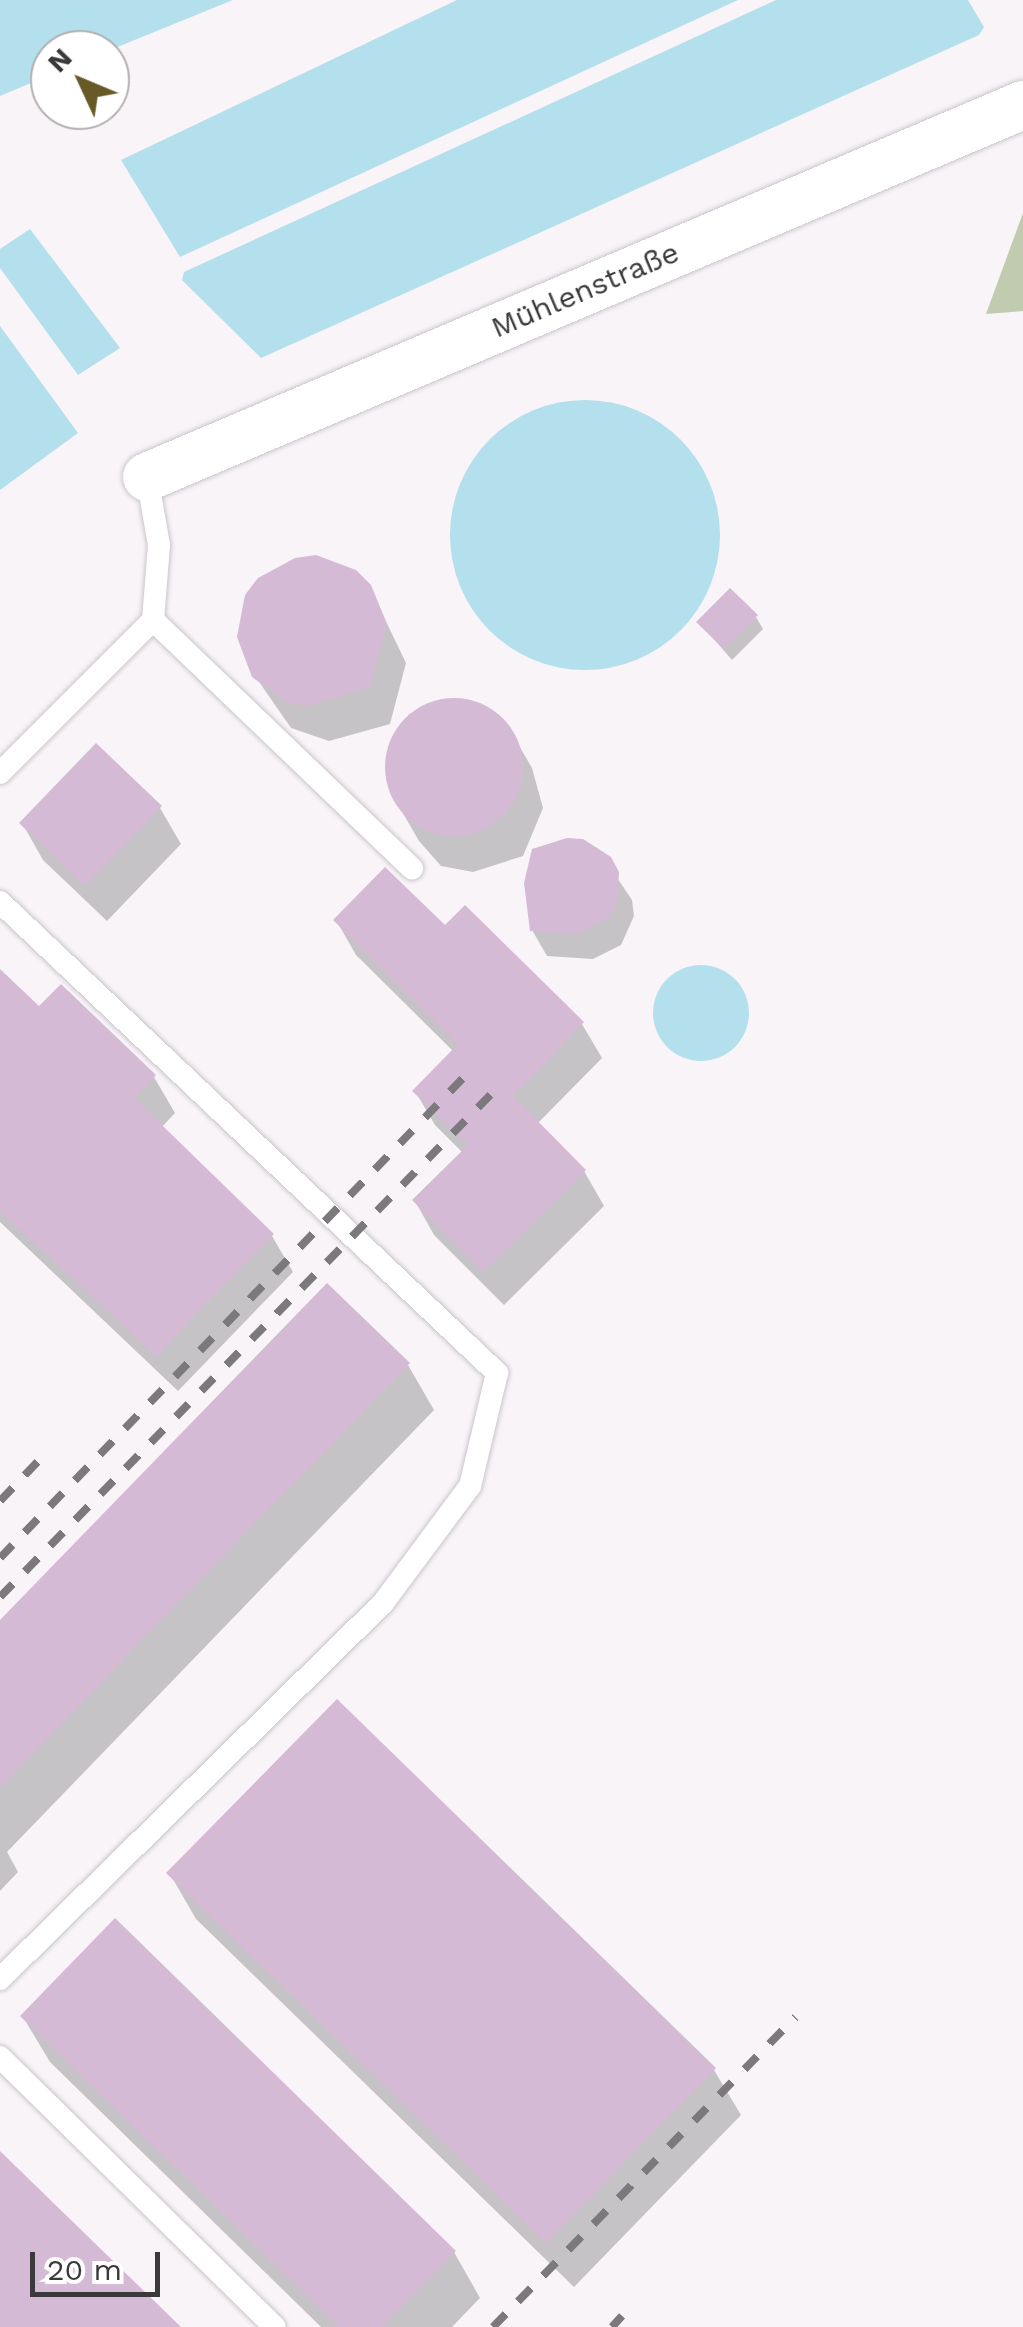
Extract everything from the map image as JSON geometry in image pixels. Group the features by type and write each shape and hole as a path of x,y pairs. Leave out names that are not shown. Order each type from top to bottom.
{"street":[{"name":"Mühlenstraße","path":"147,478 1023,104"}],"lane":[{"path":"0,773 152,620 160,544 147,478"},
{"path":"152,620 412,868"},
{"path":"0,902 496,1373 470,1486 383,1603 0,1979"},
{"path":"0,2057 275,2327"}],"green space":[{"path":"1023,213 1023,311 986,314"}],"water":[{"path":"0,0 233,0 130,42 130,30 30,30 30,83 0,96"},
{"path":"457,0 738,0 180,257 121,160"},
{"path":"776,0 968,0 984,27 979,35 261,358 182,280 184,272"},
{"path":"30,229 120,348 78,375 0,268 0,249"},
{"path":"0,326 78,433 0,490"},
{"path":"585,400 637,410 680,440 710,483 720,535 710,587 680,630 637,660 585,670 533,660 490,630 460,587 450,535 460,483 490,440 533,410"},
{"path":"701,965 719,968 735,979 746,995 746,1031 735,1047 719,1058 701,1061 683,1058 667,1047 656,1031 653,1013 656,995 667,979 683,968"}],"building":[{"path":"316,555 356,570 371,585 387,624 370,687 307,706 287,702 252,677 237,637 245,595 258,578 295,558"},
{"path":"730,588 758,615 724,649 696,622"},
{"path":"454,698 480,703 503,718 518,741 523,767 518,793 503,816 480,831 454,836 428,831 405,816 390,793 385,767 390,741 405,718 428,703"},
{"path":"96,743 162,806 84,886 19,823"},
{"path":"567,838 583,839 611,857 619,872 617,905 607,919 578,934 530,931 524,883 532,849"},
{"path":"385,867 445,925 465,905 584,1022 513,1096 586,1170 483,1272 412,1200 468,1145 412,1091 458,1044 333,920"},
{"path":"0,969 39,1006 61,984 156,1075 134,1098 274,1234 156,1356 0,1211"},
{"path":"327,1283 410,1363 0,1787 0,1620"},
{"path":"337,1699 716,2068 546,2243 166,1873"},
{"path":"115,1918 456,2251 381,2327 339,2327 20,2016"},
{"path":"0,2151 181,2327 0,2327"}],"railway":[{"path":"0,1558 464,1077"},
{"path":"0,1597 500,1085"},
{"path":"0,1501 43,1456"},
{"path":"493,2327 796,2017"},
{"path":"612,2327 622,2316"}]}
